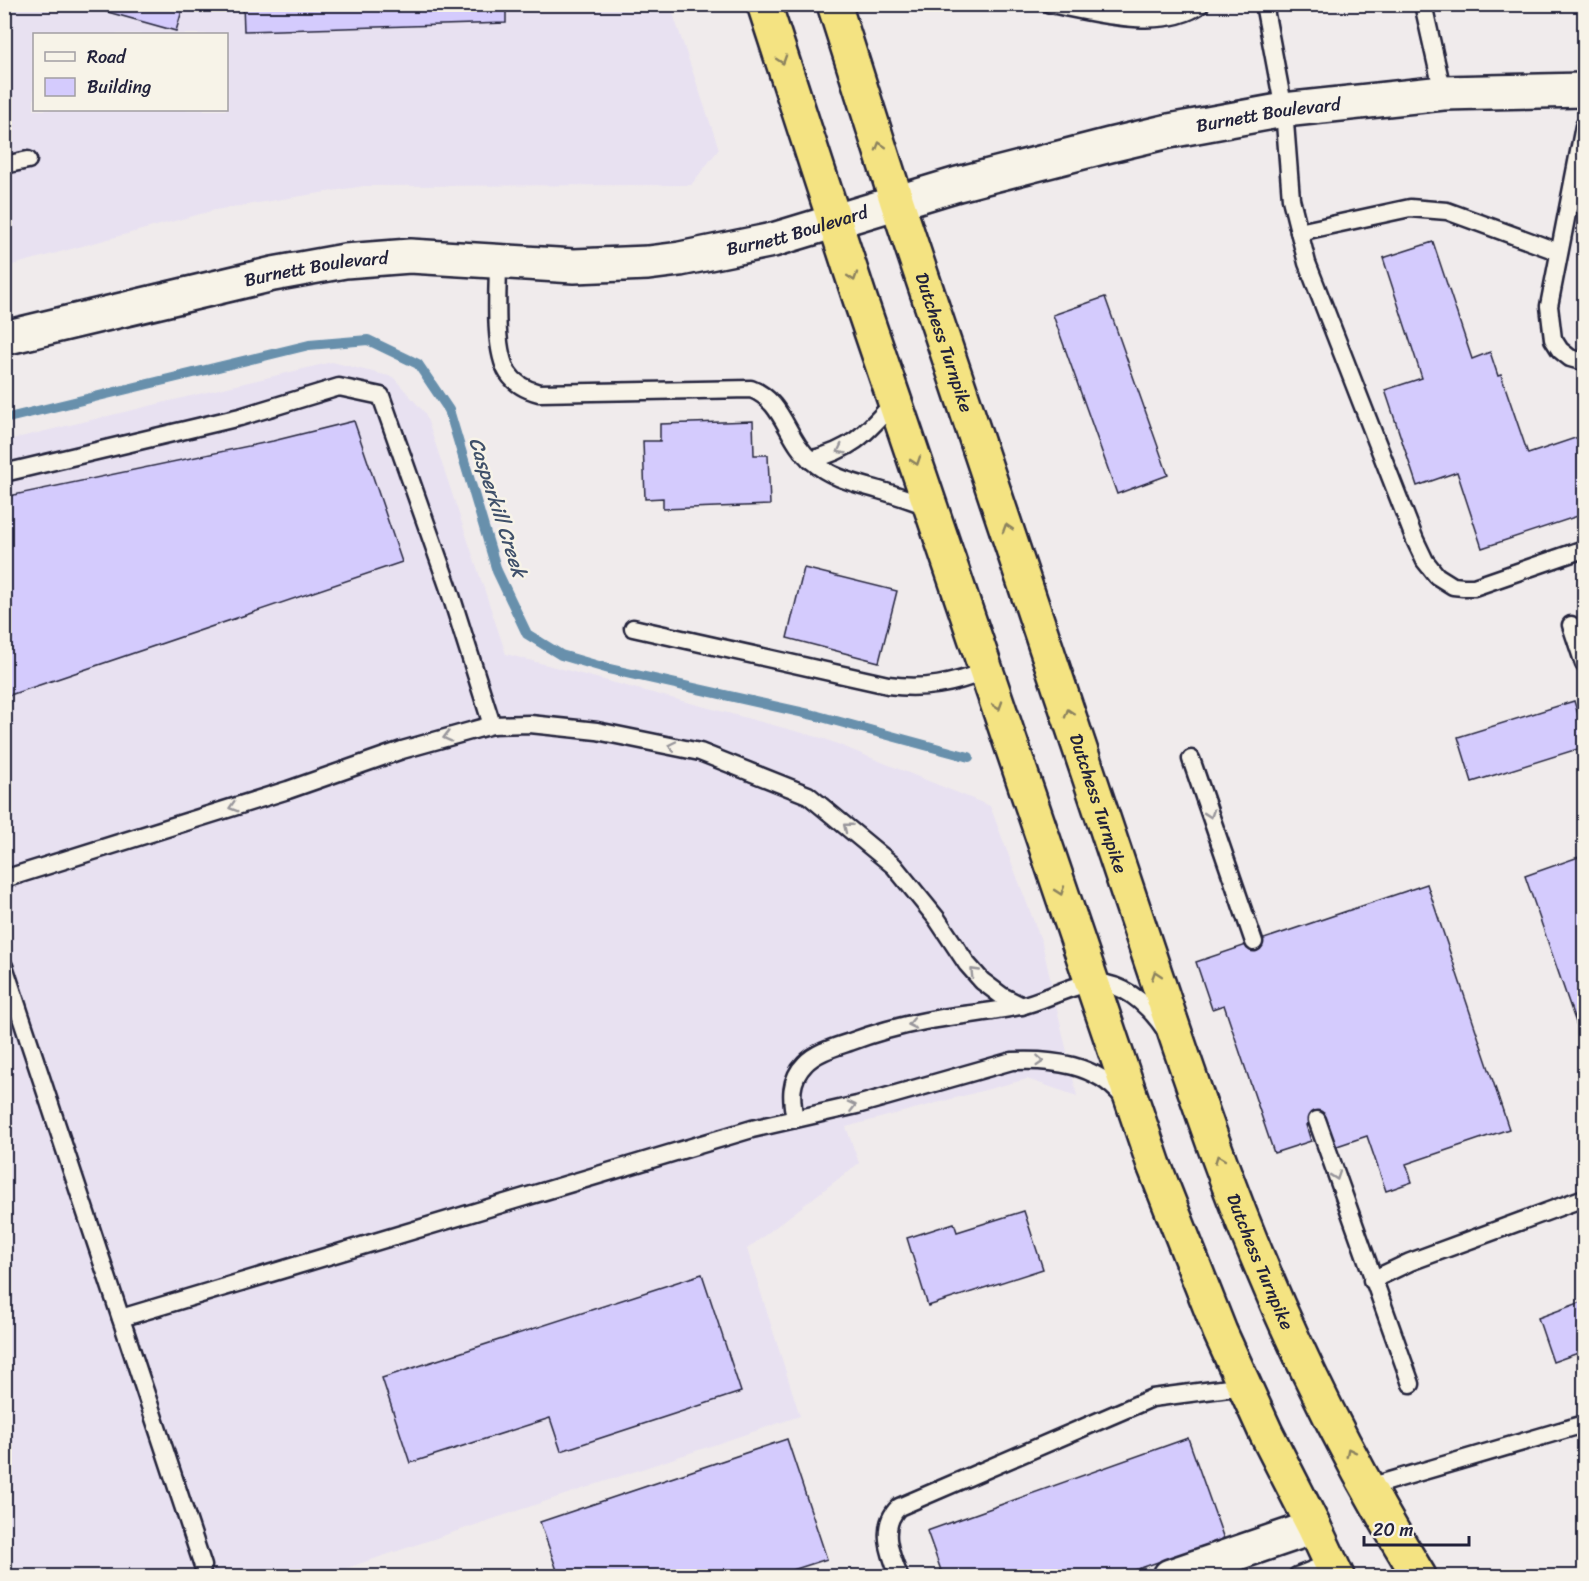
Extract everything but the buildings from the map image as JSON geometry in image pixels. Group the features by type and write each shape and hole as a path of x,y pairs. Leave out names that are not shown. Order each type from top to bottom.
{"highway":[{"path":"765,4 834,221 1134,1111 1174,1221 1244,1386 1337,1572"},
{"name":"Dutchess Turnpike","path":"834,4 897,202 1198,1098 1241,1215 1275,1298 1324,1401 1419,1576"}],"street":[{"name":"Burnett Boulevard","path":"4,338 273,274 336,262 410,256 574,266 669,260 742,248 969,181 1129,140 1284,110 1443,93 1584,90"},
{"path":"1170,1576 1314,1527"}],"lane":[{"path":"1050,4 1131,19 1176,14 1201,4"},
{"path":"1264,4 1284,110 1291,199 1307,263 1414,540 1425,561 1437,576 1453,586 1474,587 1584,549"},
{"path":"1423,4 1443,93"},
{"path":"1584,126 1549,306 1553,339 1560,350 1570,358 1584,363"},
{"path":"4,165 28,160"},
{"path":"1299,232 1410,208 1424,209 1447,211 1559,252"},
{"path":"498,262 498,334 502,355 507,373 527,390 539,393 751,389 762,393 774,404 810,460 842,479 932,508"},
{"path":"4,473 240,417 339,387 381,396 448,586 492,725"},
{"path":"810,460 832,455 854,444 895,401"},
{"path":"1571,625 1584,664"},
{"path":"633,628 905,687 944,685 986,671"},
{"path":"4,879 288,790 402,750 492,725 530,724 597,731 700,752 808,795 894,866 937,919 967,964 982,981 1002,996 1022,1006"},
{"path":"1191,759 1254,942"},
{"path":"4,966 203,1566"},
{"path":"795,1119 792,1086 797,1073 818,1054 886,1029 1022,1006 1091,982 1110,985 1128,993 1144,1004 1159,1020 1172,1039 1198,1098"},
{"path":"121,1318 741,1132 903,1093 988,1066 1012,1061 1037,1060 1077,1067 1105,1079 1134,1111"},
{"path":"1317,1120 1372,1280 1411,1384"},
{"path":"1372,1280 1410,1262 1584,1198"},
{"path":"898,1576 891,1556 888,1530 892,1514 899,1507 1152,1398 1244,1386"},
{"path":"1369,1487 1584,1424"},
{"path":"1297,1576 1337,1572"}],"shaded area":[{"path":"5,5 670,5 719,149 691,185 364,186 215,210 5,267"},
{"path":"332,362 393,377 425,413 506,654 825,739 990,806 1042,943 1077,1096 1027,1079 846,1127 859,1163 747,1249 800,1416 323,1576 5,1576 4,441"}],"waterway":[{"name":"Casperkill Creek","path":"4,419 309,345 368,340 418,364 449,410 497,571 527,634 561,655 609,669 818,716 969,757"}]}
